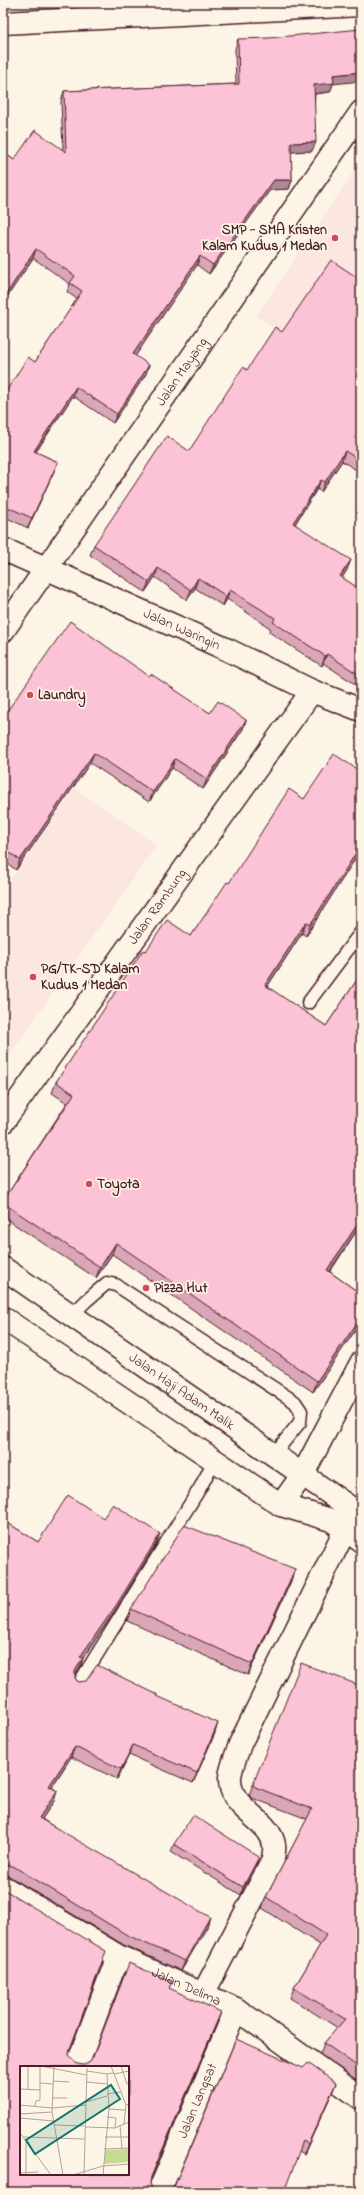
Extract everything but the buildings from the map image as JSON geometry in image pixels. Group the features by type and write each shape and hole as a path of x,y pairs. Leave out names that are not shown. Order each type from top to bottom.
{"street":[{"path":"3,23 359,4"},
{"name":"Jalan Mayang","path":"3,631 361,112"},
{"name":"Jalan Waringin","path":"3,549 228,650 312,691 361,710"},
{"name":"Jalan Rambung","path":"3,1122 312,691"},
{"name":"Jalan Haji Adam Malik","path":"3,1268 361,1515"},
{"path":"3,1318 281,1506 331,1520 353,1536 240,1744 230,1777 232,1791 246,1811 267,1832 274,1844 273,1860 203,1994"},
{"path":"281,1506 303,1474 361,1363"},
{"name":"Jalan Delima","path":"3,1887 118,1956 236,2009 361,2098"},
{"path":"78,2063 118,1956"},
{"name":"Jalan Langsat","path":"159,2192 236,2009"}],"lane":[{"path":"308,1003 361,932"},
{"path":"72,1315 107,1283 116,1285 295,1402 301,1411 300,1422 274,1454"},
{"path":"78,1685 196,1495 214,1461"}],"shaded area":[{"name":"SMP - SMA Kristen Kalam Kudus 1 Medan","path":"361,160 361,386 256,316"},
{"name":"PG/TK-SD Kalam Kudus 1 Medan","path":"75,788 157,845 3,1064 3,891"}],"place":[{"name":"SMP - SMA Kristen Kalam Kudus 1 Medan","path":"335,238"},
{"name":"Laundry","path":"30,695"},
{"name":"PG/TK-SD Kalam Kudus 1 Medan","path":"33,977"},
{"name":"Toyota","path":"89,1184"},
{"name":"Pizza Hut","path":"146,1288"}]}
